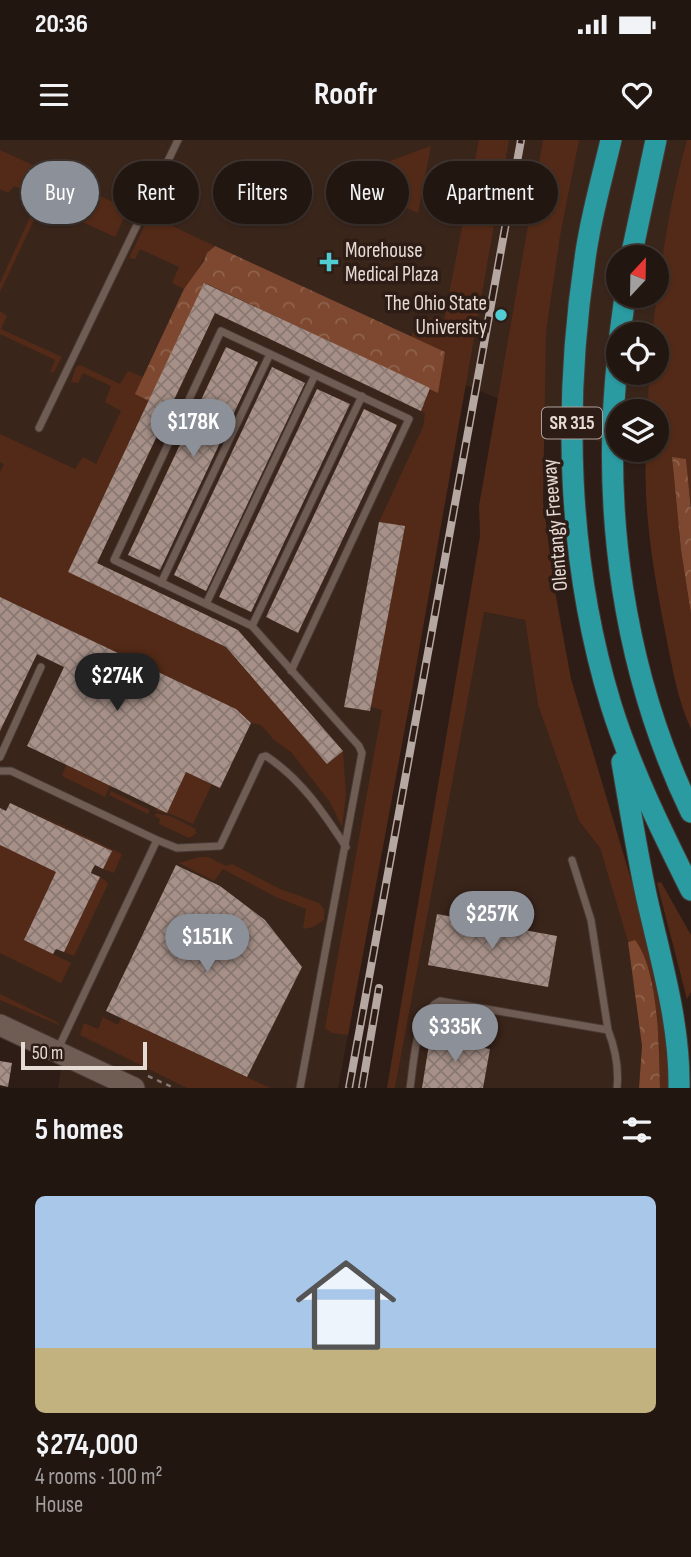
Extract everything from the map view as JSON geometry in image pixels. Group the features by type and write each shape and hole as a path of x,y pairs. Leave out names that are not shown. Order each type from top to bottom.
{"highway":[{"name":"Olentangy Freeway","path":"611,140 585,257 573,395 572,469 580,564 588,612 611,705 648,803 691,890"},
{"path":"634,245 656,140"},
{"name":"SR 315","path":"615,385 611,475 616,545 626,613 648,701 691,812"},
{"path":"611,705 647,898 668,984 680,1066 679,1088"}],"street":[{"path":"0,1025 134,1088"}],"lane":[{"path":"39,428 178,140"},
{"path":"291,671 410,419 221,331 114,560 252,626 291,671 359,746 362,753 300,1088"},
{"path":"161,583 271,354"},
{"path":"206,604 315,375"},
{"path":"252,626 362,396"},
{"path":"0,757 41,667"},
{"path":"0,771 11,771 177,848 220,846 262,757 266,756 302,786 346,847"},
{"path":"57,1051 157,840"},
{"path":"572,860 591,920 608,1030 617,1065 617,1088"},
{"path":"410,1088 424,1016 431,1005 440,1001 608,1030"}],"shaded area":[{"path":"0,140 691,140 691,479 649,462 669,462 669,399 606,399 606,444 442,375 412,690 338,1088 58,1088 64,1053 0,1022"},
{"path":"479,140 509,140 505,161 475,161"},
{"path":"543,140 579,140 560,236 546,332 543,501 554,586 571,679 645,926 663,996 671,1088 660,1088 659,1040 635,940 628,942 600,848 579,821 538,705 525,620 484,612 395,1088 387,1088 480,536 479,506 528,224 558,224 558,161 539,161"},
{"path":"687,140 691,140 691,510 686,459 672,458 681,550 691,614 691,729 676,684 657,590 650,544 646,473 646,462 669,462 669,399 648,399 649,385 669,385 669,322 654,322 656,308 669,308 669,245 665,245"},
{"path":"431,146 428,161 423,161 423,187 418,213 409,209 409,161 390,161"},
{"path":"0,150 24,161 21,161 21,189 14,186 8,193 0,189"},
{"path":"99,196 113,202 113,224 121,224 115,237 87,224 99,224"},
{"path":"27,224 32,224 0,292 0,283"},
{"path":"145,224 168,224 215,246 184,289 172,283 179,267 140,249 135,259 129,258"},
{"path":"463,224 494,224 348,1035 332,1033 325,1028 382,710 371,707 404,527 379,522 423,427 425,413 421,411 430,388 437,392 445,352 411,337 417,325 432,318 444,320"},
{"path":"0,311 7,316 1,329 62,357 54,372 50,373 55,360 0,334"},
{"path":"80,365 120,384 128,371 143,377 136,394 149,401 68,572 226,647 327,764 343,751 346,794 342,827 330,802 291,752 274,740 261,725 251,723 236,709 0,597 0,472 4,464 0,462 0,434 75,469 83,457 96,464 121,411 105,402 111,386 83,373 78,383 71,382 76,367"},
{"path":"483,612 525,620 538,705 579,821 600,848 628,942 642,1046 639,1088 395,1088"},
{"path":"66,765 110,786 105,797 62,776"},
{"path":"186,772 212,784 193,824 171,814 156,811 157,808 167,812"},
{"path":"111,791 150,810 148,814 109,795"},
{"path":"10,801 122,854 114,873 103,869 111,851"},
{"path":"156,813 170,816 196,829 197,833 189,838 159,824 160,819 155,816"},
{"path":"0,845 56,872 24,940 71,963 61,983 0,953"},
{"path":"208,857 226,866 232,864 280,889 319,903 324,909 324,920 313,927 303,929 306,909 276,897 223,869 214,881 179,863"},
{"path":"100,877 108,884 74,956 64,952"},
{"path":"661,882 691,935 691,992 687,999 657,883"},
{"path":"0,994 57,1022 59,1025 0,1000"},
{"path":"103,1017 118,1025 121,1018 270,1088 187,1088 80,1035 84,1023 98,1029"}],"green space":[{"path":"215,246 445,352 438,393 205,283 149,401 135,394 184,289 207,253"},
{"path":"672,457 686,459 691,510 691,614 681,550"},
{"path":"635,940 643,954 653,990 660,1088 639,1088 642,1046 628,942"}],"building":[{"path":"204,283 430,388 421,411 215,313 97,563 238,630 343,751 327,764 226,647 68,572"},
{"path":"226,347 258,362 160,570 128,555"},
{"path":"272,367 305,383 206,591 174,575"},
{"path":"317,389 350,404 251,612 219,597"},
{"path":"364,409 397,425 298,633 266,617"},
{"path":"379,522 405,526 370,711 344,707"},
{"path":"0,597 236,709 251,723 220,788 186,772 167,813 27,746 64,667 37,654 0,731"},
{"path":"10,803 112,851 103,869 95,865 92,870 91,873 100,877 64,952 56,949 53,954 24,940 56,872 0,845 0,808 6,811"},
{"path":"176,865 220,886 265,920 302,967 247,1077 106,1011"},
{"path":"437,914 557,936 548,987 428,965"},
{"path":"442,1037 480,1043 479,1047 490,1049 483,1088 422,1088 430,1038 442,1040"},
{"path":"0,1061 12,1063 8,1087 0,1085"}],"railway":[{"path":"349,1088 521,140"},
{"path":"362,1088 379,988"}],"place":[{"name":"Morehouse Medical Plaza","path":"329,262"},
{"name":"The Ohio State University","path":"501,315"}]}
